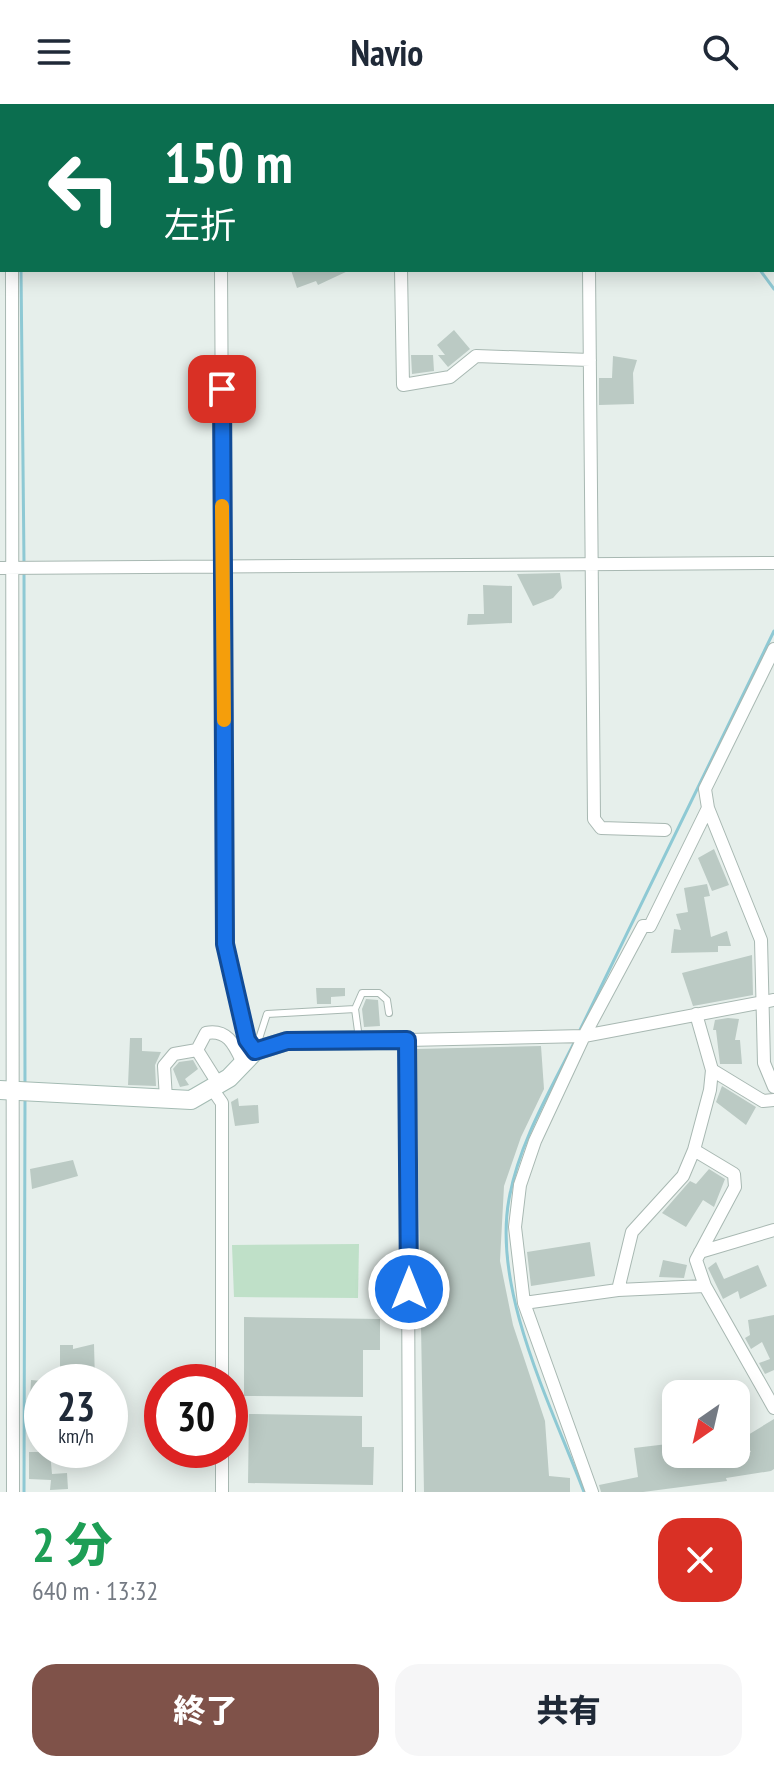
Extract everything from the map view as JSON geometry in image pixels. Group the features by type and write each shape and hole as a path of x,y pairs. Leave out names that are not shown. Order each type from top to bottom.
{"street":[{"path":"12,272 6,309 15,568 6,1198 13,1492"},
{"path":"221,272 225,944 248,1056"},
{"path":"401,272 403,385 450,377 476,356 590,360"},
{"path":"589,272 594,819 601,828 665,830"},
{"path":"0,568 774,563"},
{"path":"774,649 705,789 708,808 761,940 769,1001 764,1063 774,1087"},
{"path":"592,1492 524,1303 515,1227 520,1185 535,1141 584,1036 643,926 650,926 708,808"},
{"path":"6,1090 191,1100 216,1088 248,1056 287,1041 584,1036 769,1001"},
{"path":"618,1290 632,1232 683,1176 694,1150 710,1090 712,1070 696,1014"},
{"path":"166,1099 164,1066 168,1058 197,1050 206,1033 221,1033 248,1056"},
{"path":"407,1040 409,1492"},
{"path":"197,1050 222,1103 222,1364"},
{"path":"712,1070 763,1101 774,1100"},
{"path":"694,1150 734,1174 735,1187 696,1260 705,1286 774,1408"},
{"path":"700,1252 774,1230"},
{"path":"524,1303 618,1290 705,1286"},
{"path":"222,1468 222,1492"}],"lane":[{"path":"358,1031 355,1009 362,993 371,991 387,1000 389,1013"},
{"path":"248,1056 267,1014 355,1009"}],"green space":[{"path":"359,1244 358,1298 234,1297 232,1245"}],"building":[{"path":"292,272 346,272 318,285 316,281 297,288"},
{"path":"454,330 470,349 448,367 438,355 445,355 437,345"},
{"path":"411,355 433,355 434,371 412,374"},
{"path":"613,356 637,360 633,373 634,404 599,405 599,378 612,378"},
{"path":"560,573 562,588 553,598 533,606 517,574"},
{"path":"483,585 512,586 512,623 467,625 468,614 484,614"},
{"path":"714,849 729,885 712,891 698,858"},
{"path":"707,884 710,896 704,897 711,937 727,931 731,946 718,946 718,952 671,953 674,929 681,930 676,914 688,912 684,888"},
{"path":"752,955 753,995 693,1006 682,973"},
{"path":"316,988 345,988 345,996 331,997 331,1004 317,1004"},
{"path":"366,999 378,1000 380,1026 364,1027 362,1009"},
{"path":"739,1019 735,1040 740,1040 742,1064 720,1064 716,1030 713,1030 715,1020"},
{"path":"130,1038 142,1038 142,1051 161,1052 155,1065 156,1086 128,1085"},
{"path":"541,1046 544,1089 521,1137 504,1186 500,1261 513,1325 545,1421 549,1476 570,1478 570,1492 424,1492 416,1049"},
{"path":"193,1060 198,1069 185,1079 189,1085 180,1087 173,1069 179,1062"},
{"path":"722,1086 756,1107 746,1125 716,1102"},
{"path":"238,1098 239,1106 258,1105 259,1123 235,1126 231,1102"},
{"path":"73,1160 78,1176 32,1189 30,1169"},
{"path":"709,1169 725,1179 714,1207 703,1200 686,1227 662,1213 690,1181 696,1184"},
{"path":"590,1242 595,1276 531,1286 527,1252"},
{"path":"663,1260 687,1265 684,1278 659,1277"},
{"path":"716,1262 724,1279 758,1265 767,1286 740,1299 738,1291 723,1299 708,1268"},
{"path":"774,1315 774,1370 765,1374 759,1363 770,1359 762,1342 751,1349 745,1338 750,1335 748,1320"},
{"path":"244,1317 380,1319 380,1350 363,1350 363,1397 248,1396 248,1364 244,1364"},
{"path":"94,1344 95,1364 60,1364 60,1345 73,1345 73,1349"},
{"path":"249,1414 362,1416 362,1447 374,1447 373,1485 248,1483"},
{"path":"774,1419 774,1469 771,1471 726,1478 727,1481 643,1492 601,1492 599,1485 638,1477 634,1448 662,1445 662,1468 750,1468 750,1434"},
{"path":"29,1468 51,1468 52,1474 67,1473 68,1489 50,1490 51,1480 29,1479"}],"waterway":[{"path":"21,272 24,562"},
{"path":"761,272 774,289"},
{"path":"24,570 25,1086"},
{"path":"580,1030 774,631"},
{"path":"575,1041 536,1118 520,1158 509,1199 506,1235 509,1272 528,1348 584,1492"},
{"path":"24,1492 25,1098"}],"slow traffic":[{"path":"222,506 224,720"}],"route":[{"path":"222,389 225,944 247,1040 255,1051 287,1041 407,1040 409,1289"}]}
